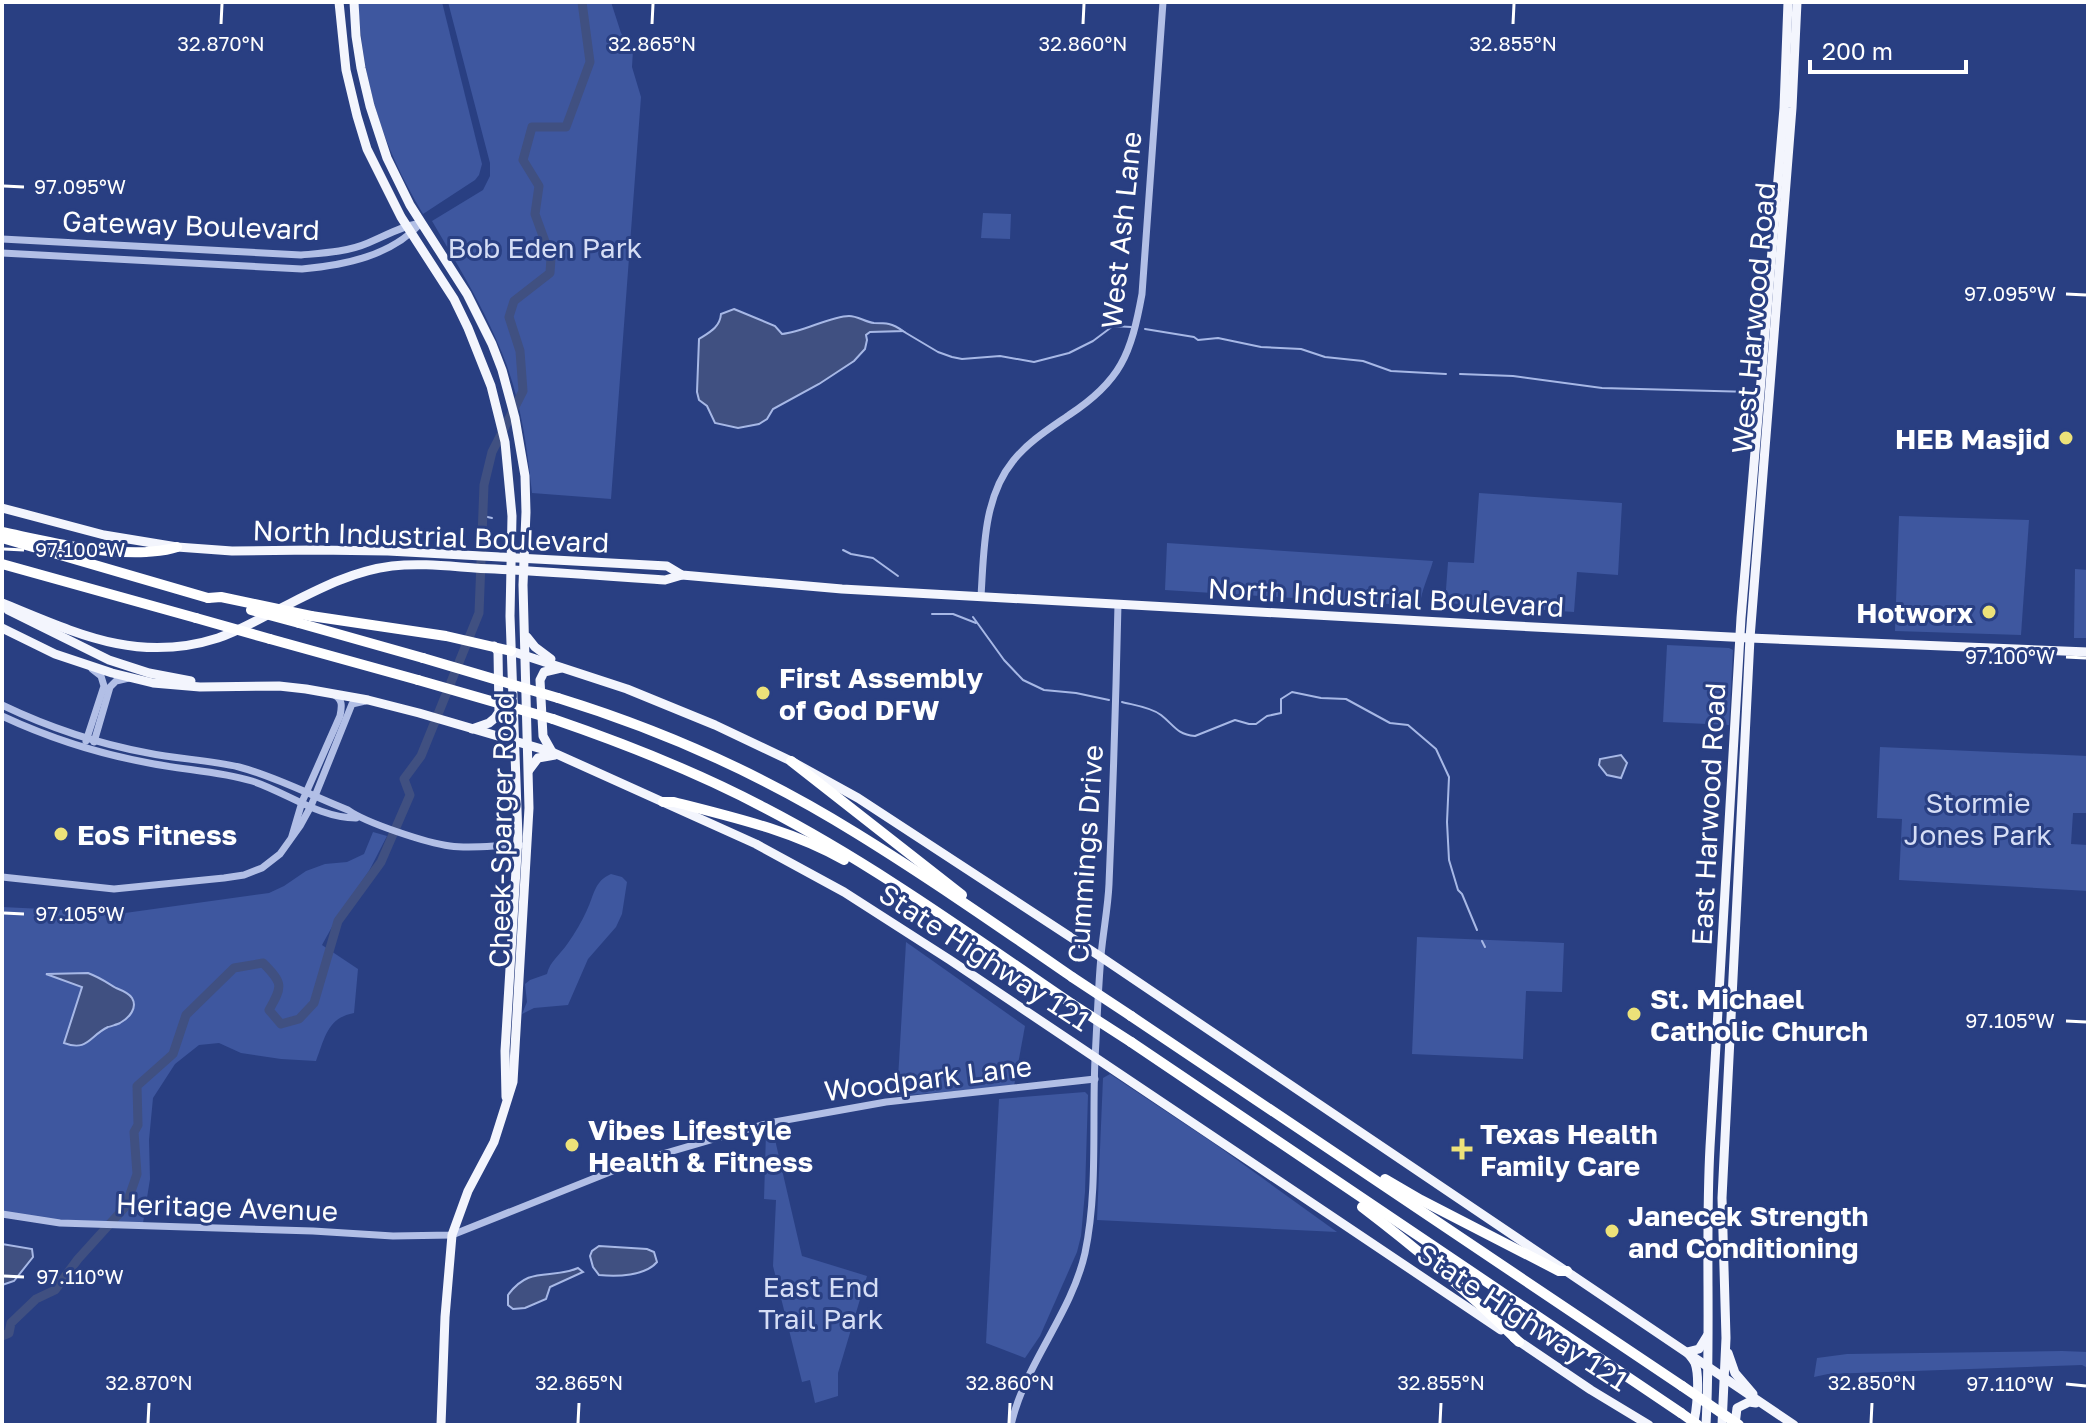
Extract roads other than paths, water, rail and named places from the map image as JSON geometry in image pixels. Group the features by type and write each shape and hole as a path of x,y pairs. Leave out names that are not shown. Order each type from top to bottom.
{"highway":[{"path":"2,532 96,550 167,551 177,547"},
{"path":"2,538 596,710 685,745 771,786 854,832 989,921 1737,1425"},
{"path":"2,567 37,578 67,582 553,719 638,749 767,809 866,866 1696,1425"},
{"path":"208,598 221,597 311,616 446,636 511,651"},
{"path":"791,761 983,911 989,921"},
{"path":"663,802 674,802 783,832 839,857 953,929 962,930"},
{"path":"1344,1159 1363,1166 1421,1200 1545,1264 1559,1271 1567,1271"},
{"path":"1324,1174 1418,1251 1519,1342"}],"main road":[{"name":"Cheek-Sparger Road","path":"339,2 346,70 357,116 376,169 408,230 454,299 483,362 505,442 512,516 511,651 522,846"},
{"name":"Cheek-Sparger Road","path":"354,2 359,57 370,106 387,158 400,187 466,292 492,344 515,418 525,482 529,770 512,1033 513,1082 494,1142 464,1199 452,1235 441,1425"},
{"name":"West Harwood Road","path":"1745,638 1784,108 1788,2"},
{"name":"West Harwood Road","path":"1752,548 1792,108 1797,2"},
{"path":"510,483 525,482"},
{"name":"North Industrial Boulevard","path":"2,508 104,535 177,547 232,551 329,550 460,555 667,566 682,575"},
{"name":"North Industrial Boulevard","path":"2,605 111,644 184,646 222,637 345,577 393,566 459,567 665,580 682,575 842,589 1745,638 2088,652"},
{"path":"2,605 30,623 122,665 167,677 226,687"},
{"path":"2,628 55,654 130,677 166,685 226,687"},
{"path":"525,633 540,652 564,667"},
{"name":"East Harwood Road","path":"1706,1425 1709,1367 1707,1253 1713,1102 1726,874 1745,638"},
{"name":"East Harwood Road","path":"1722,1425 1726,1338 1722,1198 1739,875 1745,638"},
{"path":"472,729 495,718 500,708 498,652 491,645"},
{"path":"511,651 627,689 688,714 791,761 890,818 1794,1425"},
{"path":"556,754 543,736 540,680 544,672 564,667"},
{"name":"State Highway 121","path":"226,687 279,686 326,691 419,713 528,745 556,754 756,844 844,892 1591,1390 1649,1425"},
{"path":"529,770 538,758 556,754"},
{"path":"1726,874 1739,875"},
{"path":"1719,995 1733,996"},
{"path":"1716,1054 1730,1055"},
{"path":"1713,1102 1727,1103"},
{"path":"1707,1253 1723,1248"},
{"path":"1687,1352 1699,1349 1707,1336"},
{"path":"1726,1338 1735,1373 1760,1403"},
{"path":"1687,1352 1696,1365 1696,1425"},
{"path":"1737,1425 1737,1408 1749,1402 1760,1403"}],"street":[{"name":"West Ash Lane","path":"981,596 988,517 1001,480 1012,462 1036,437 1089,402 1107,386 1123,362 1133,338 1142,292 1163,2"},
{"name":"Gateway Boulevard","path":"2,253 302,269 350,263 374,254 421,223"},
{"name":"Gateway Boulevard","path":"2,239 301,255 334,253 408,230"},
{"path":"123,260 124,246"},
{"name":"Cummings Drive","path":"1011,1425 1017,1400 1029,1373 1069,1301 1084,1257 1092,1217 1095,1057 1109,887 1118,604"},
{"path":"87,665 101,676 104,686 90,742"},
{"path":"90,742 110,687 116,681 130,677"},
{"path":"326,691 341,702 331,748"},
{"path":"291,838 302,802 310,795 352,704 368,700"},
{"path":"2,705 145,762 234,776 334,815 358,818 447,846 522,846"},
{"path":"2,716 21,725 90,742 256,772 348,810 358,818"},
{"path":"2,877 114,889 244,875 262,868 280,854 311,806 310,795"},
{"name":"Woodpark Lane","path":"452,1235 635,1162 769,1123 886,1102 1095,1079"},
{"name":"Heritage Avenue","path":"2,1214 97,1225 393,1236 452,1235"}],"waterway":[{"path":"2,1336 9,1333 11,1323 36,1299 55,1290 78,1259 126,1206 137,1174 134,1132 138,1125 137,1086 173,1054 186,1015 234,968 263,963 279,985 269,1010 281,1024 299,1019 314,1003 338,921 381,862 410,795 404,779 421,756 479,613 484,485 492,452 523,391 520,351 509,317 514,301 550,273 551,258 535,214 539,186 523,160 532,127 566,127 590,62 582,2"},
{"path":"901,330 952,357 1000,356 1034,362 1069,353 1113,326 1131,327"},
{"path":"1145,329 1198,340 1218,338 1261,347 1301,349 1325,357 1363,361 1391,371 1446,374"},
{"path":"1460,374 1513,376 1602,388 1752,392"},
{"path":"483,516 492,518"},
{"path":"843,550 873,558 898,576"},
{"path":"932,614 953,614 976,623"},
{"path":"973,617 1004,660 1023,680 1044,690 1109,700"},
{"path":"1122,702 1152,710 1179,731 1195,736 1235,720 1256,724 1267,716 1281,713 1281,699 1292,692 1346,699 1390,723 1408,725 1436,749 1449,777 1449,860 1458,890 1477,930"},
{"path":"1482,941 1485,947"}],"place":[{"name":"HEB Masjid","path":"2066,438"},
{"name":"Hotworx","path":"1989,612"},
{"name":"First Assembly of God DFW","path":"763,693"},
{"name":"EoS Fitness","path":"61,834"},
{"name":"St. Michael Catholic Church","path":"1634,1014"},
{"name":"Vibes Lifestyle Health & Fitness","path":"572,1145"},
{"name":"Texas Health Family Care","path":"1462,1149"},
{"name":"Janecek Strength and Conditioning","path":"1612,1231"}],"park label":[{"name":"Bob Eden Park","path":"545,247"},
{"name":"Stormie Jones Park","path":"1978,818"},
{"name":"East End Trail Park","path":"821,1302"}]}
